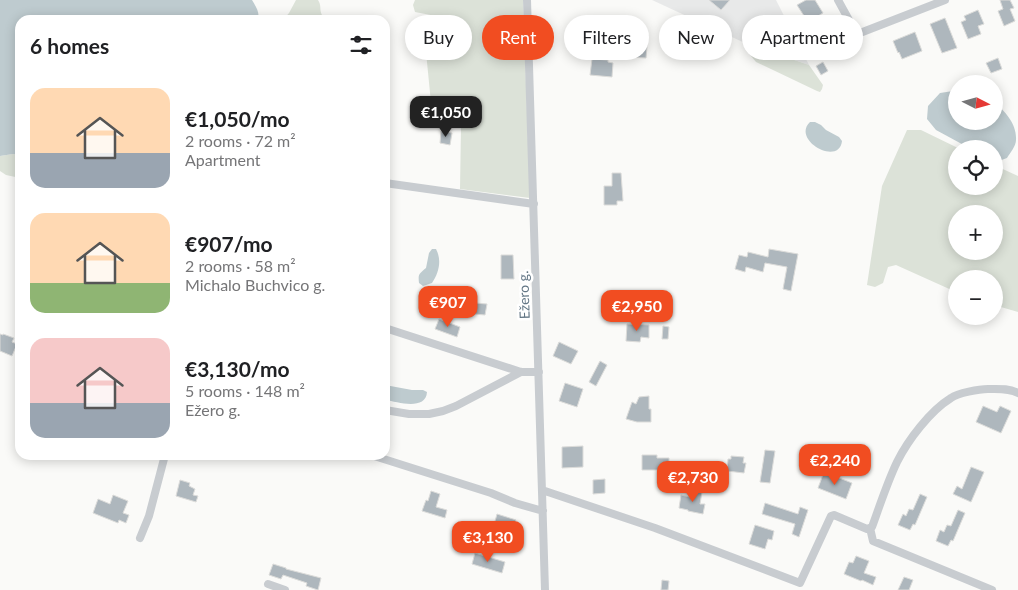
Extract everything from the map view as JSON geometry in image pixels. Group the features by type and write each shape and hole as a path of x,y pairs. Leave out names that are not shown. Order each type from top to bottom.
{"street":[{"name":"Ežero g.","path":"528,0 545,590"},
{"path":"838,0 855,31 860,33 945,0"},
{"path":"390,183 534,204"},
{"path":"390,330 521,372 539,372"},
{"path":"390,411 409,414 429,414 443,411 521,372"},
{"path":"992,590 873,541 870,528 897,461 929,416 952,396 980,389 1002,389 1018,393"},
{"path":"140,538 149,516 164,460"},
{"path":"387,460 543,511"},
{"path":"542,490 655,528 800,583 831,516 834,515 867,529 870,528"},
{"path":"268,584 285,590"}],"shaded area":[{"path":"0,0 252,0 258,15 15,15 15,154 0,156"},
{"path":"296,0 318,0 323,15 287,15"},
{"path":"415,0 523,0 524,15 482,15 482,60 525,60 530,198 460,189 461,127 433,123 427,60 472,60 472,15 431,15 415,12 413,5"},
{"path":"652,0 776,0 784,15 742,15 742,42 732,37 732,15 684,15"},
{"path":"754,60 794,60 809,65 823,85 822,89 820,92 817,91"},
{"path":"794,60 806,60 809,65"},
{"path":"948,92 948,130 1003,130 1003,110 1012,123 1016,134 1016,142 1007,158 1003,159 1003,140 954,140 936,130 927,119 928,106 940,93"},
{"path":"810,122 821,125 839,137 842,141 839,148 833,152 826,151 811,143 806,129"},
{"path":"907,130 921,130 948,143 948,195 1003,195 1003,169 1018,176 1018,312 1003,308 1003,270 948,270 948,288 896,265 888,267 883,283 875,287 867,285 882,186"},
{"path":"15,154 15,177 6,175 0,171 0,156"},
{"path":"432,249 436,249 438,253 438,271 432,283 423,286 419,283 419,276 426,268 429,253"},
{"path":"390,386 427,392 422,402 410,404 390,401"}],"building":[{"path":"709,0 730,0 721,10"},
{"path":"806,0 815,0 823,13 820,15 803,15 797,5"},
{"path":"1000,0 1010,0 1014,8 1010,9 1015,21 1004,26 998,11 1003,9"},
{"path":"978,10 984,24 978,26 981,34 968,39 961,22 966,20 964,16"},
{"path":"945,18 957,48 942,53 930,24"},
{"path":"915,32 922,51 902,59 893,41"},
{"path":"998,58 1002,69 991,73 986,63"},
{"path":"592,60 608,60 608,62 613,63 612,77 590,75"},
{"path":"823,62 828,71 821,75 816,66"},
{"path":"441,131 452,133 450,145 440,143"},
{"path":"612,173 621,173 623,201 617,201 617,205 604,205 604,186 612,186"},
{"path":"769,249 798,254 791,291 783,289 787,267 765,263 763,272 746,267 745,272 735,269 739,255 747,257 748,252 768,257"},
{"path":"501,255 513,255 514,279 501,279"},
{"path":"456,292 476,295 475,303 487,304 485,315 459,314 460,307 455,307"},
{"path":"439,319 460,327 457,337 435,329"},
{"path":"627,324 649,325 649,338 641,337 640,342 626,341"},
{"path":"663,326 669,327 668,339 662,339"},
{"path":"0,334 14,338 12,342 15,343 15,349 12,356 0,351"},
{"path":"559,342 578,351 571,364 553,356"},
{"path":"600,361 607,365 596,386 589,382"},
{"path":"565,383 583,389 577,407 559,401"},
{"path":"649,396 651,422 637,422 626,419 632,402 636,404 639,397"},
{"path":"983,406 997,412 1000,406 1011,411 1001,433 976,422"},
{"path":"583,446 583,467 562,468 562,447"},
{"path":"765,450 775,451 770,483 760,482"},
{"path":"642,455 657,455 657,458 669,458 669,470 642,470"},
{"path":"731,456 744,457 743,463 746,463 744,473 727,471 728,459 731,459"},
{"path":"971,467 984,472 971,502 953,494 957,486 962,489"},
{"path":"824,472 852,483 846,499 818,488"},
{"path":"605,479 605,493 593,494 593,480"},
{"path":"180,480 190,483 189,486 195,489 193,495 198,496 196,502 176,496"},
{"path":"691,490 702,492 700,504 705,504 703,514 679,508 681,495 690,497"},
{"path":"431,491 440,494 436,507 447,510 445,518 422,511"},
{"path":"920,494 927,497 915,525 913,524 910,530 898,525 903,514 906,516 909,509 913,510"},
{"path":"113,495 128,501 123,513 129,515 126,523 119,520 118,523 93,513 98,499 110,504"},
{"path":"765,503 798,514 800,507 808,510 799,537 792,534 795,524 762,514"},
{"path":"958,510 965,513 953,541 951,540 948,546 936,541 940,530 944,532 947,525 951,526"},
{"path":"497,514 516,520 514,526 521,529 518,540 492,532"},
{"path":"755,525 774,531 772,540 768,539 765,549 749,544"},
{"path":"475,553 505,562 502,573 472,564"},
{"path":"856,556 869,561 864,573 876,577 873,585 844,574 849,562 853,563"},
{"path":"273,564 321,578 318,590 306,586 307,583 283,575 281,579 269,575"},
{"path":"904,577 913,580 909,590 898,590"},
{"path":"662,580 669,581 668,590 661,590"}]}
